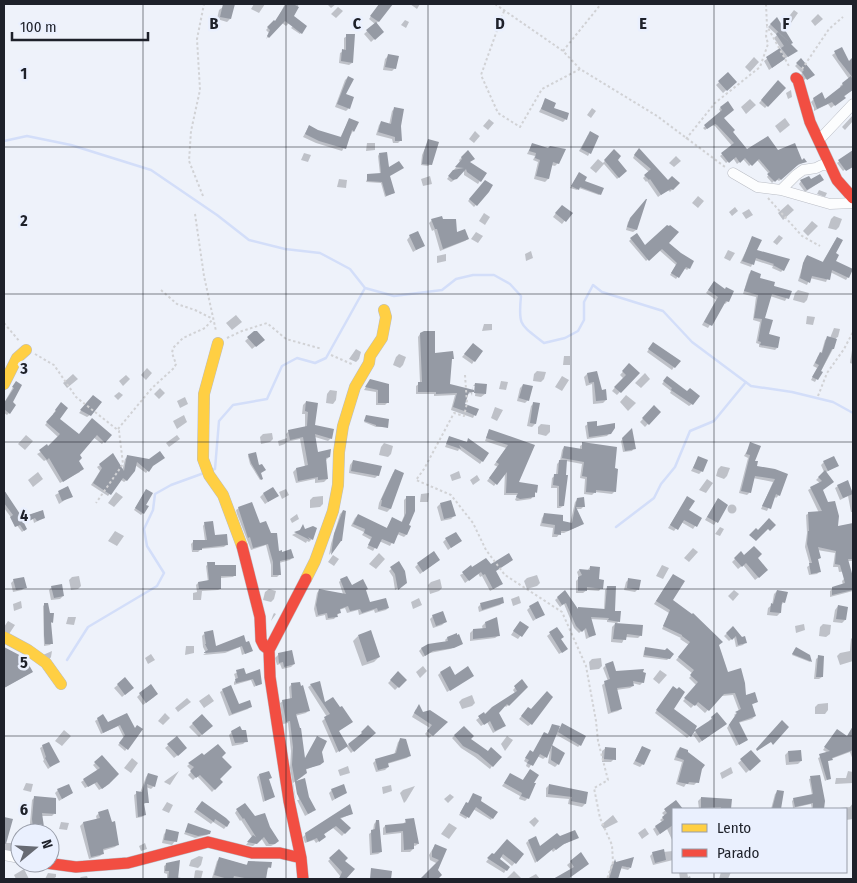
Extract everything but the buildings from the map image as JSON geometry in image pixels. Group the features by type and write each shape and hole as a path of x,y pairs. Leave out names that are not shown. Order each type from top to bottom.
{"street":[{"path":"796,78 810,122 838,180 853,198"},
{"path":"819,140 853,104"},
{"path":"781,190 803,170 822,165 831,166"},
{"path":"733,173 757,187 781,190 830,204 853,203"},
{"path":"303,879 301,858 285,779 270,677 269,650 315,561 334,511 343,426 355,386 369,363 370,356 382,338 386,317 384,310"},
{"path":"218,343 204,394 202,458 209,475 223,495 239,537 260,617 262,640 264,646 269,650"},
{"path":"4,384 17,358 26,350"},
{"path":"4,637 28,650 46,663 62,684"},
{"path":"60,865 76,868 128,863 193,848 208,842 239,848 252,853 280,853 301,858"}],"path":[{"path":"203,196 189,160 191,131 200,90 197,39 204,4"},
{"path":"494,4 563,51 580,69 658,116 733,173"},
{"path":"563,51 601,4"},
{"path":"686,139 715,103 760,67 768,44 766,36 766,4"},
{"path":"504,11 481,75 498,113 520,126 542,90 580,69"},
{"path":"767,26 796,78 829,29 843,17"},
{"path":"761,188 802,236 820,246"},
{"path":"195,214 204,276 218,343 242,331 267,323 286,339 322,350"},
{"path":"161,290 177,304 213,318"},
{"path":"118,429 152,388 174,368 176,364 172,353 176,344 183,338 205,328 213,318"},
{"path":"4,323 26,350 54,365 76,397 118,429 123,464 96,503"},
{"path":"818,396 828,372 853,332"},
{"path":"331,355 365,370"},
{"path":"465,376 467,403 464,416 454,413 424,470 416,480 452,495 473,523 486,550 506,576 562,612 586,666 599,748 608,780 594,788 600,818 612,845 613,862 607,879"}],"waterway":[{"path":"4,141 27,136 71,145 151,170 217,215 249,240 285,249 320,253 350,269 365,288 394,296 442,290 456,279 473,275 494,275 510,284 521,296 520,313 522,324 544,343 565,338 578,331 584,320 584,302 593,285 602,292 663,311 692,342 751,386 792,392 833,402 853,413"},
{"path":"211,470 215,469 219,421 233,405 267,399 282,366 297,358 315,363 326,358 365,288"},
{"path":"616,527 654,498 661,484 675,467 690,431 714,421 746,382"},
{"path":"67,660 88,627 157,586 164,573 147,546 144,529 153,510 155,494 171,485 204,473"}],"traffic: slow":[{"path":"306,579 315,561 333,511 338,485 339,452 343,426 355,387 369,363 370,356 382,338 386,317 384,310"},
{"path":"218,343 204,394 203,459 209,475 223,495 242,546"},
{"path":"4,384 17,358 26,350"},
{"path":"4,637 28,650 46,663 61,684"}],"traffic: jam":[{"path":"796,78 810,122 837,180 853,198"},
{"path":"242,546 260,617 261,640 269,650"},
{"path":"303,879 270,677 269,650 306,579"},
{"path":"60,865 76,867 128,863 208,842 252,853 280,853 301,858"}]}
